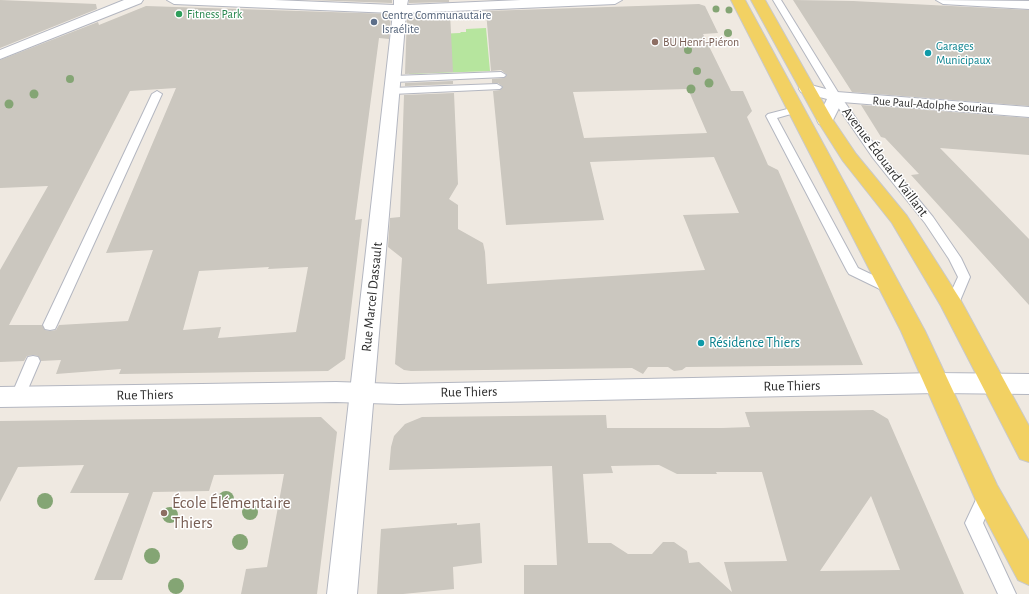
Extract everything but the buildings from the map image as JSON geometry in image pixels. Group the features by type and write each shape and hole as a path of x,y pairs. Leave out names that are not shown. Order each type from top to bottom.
{"main road":[{"path":"738,0 795,110 892,290 937,383 987,494 1029,570"},
{"name":"Avenue Édouard Vaillant","path":"758,0 825,120 849,157 900,220 952,305 991,382 1029,451"}],"street":[{"path":"0,55 136,0"},
{"path":"174,0 401,4 615,0"},
{"path":"943,0 1029,5"},
{"name":"Rue Marcel Dassault","path":"342,594 401,4"},
{"name":"Rue Paul-Adolphe Souriau","path":"807,89 836,97 1029,112"},
{"path":"825,120 836,97"},
{"path":"937,383 991,382 1029,384"},
{"name":"Rue Thiers","path":"9,396 336,392 362,394 937,383"}],"lane":[{"name":"Avenue Édouard Vaillant","path":"777,0 836,97 877,156 929,220 955,258 964,277 952,305"},
{"path":"393,85 498,81"},
{"path":"50,325 157,94"},
{"path":"795,110 771,116 853,271 892,290"},
{"path":"9,396 33,361"},
{"path":"987,494 974,523 1007,594"}],"green space":[{"path":"486,28 490,71 409,74 412,35 460,33 466,32 466,29"}],"place":[{"name":"Fitness Park","path":"179,14"},
{"name":"Centre Communautaire Israélite","path":"374,22"},
{"name":"BU Henri-Piéron","path":"655,42"},
{"name":"Garages Municipaux","path":"928,53"},
{"name":"Résidence Thiers","path":"701,343"},
{"name":"École Élémentaire Thiers","path":"164,513"}]}
